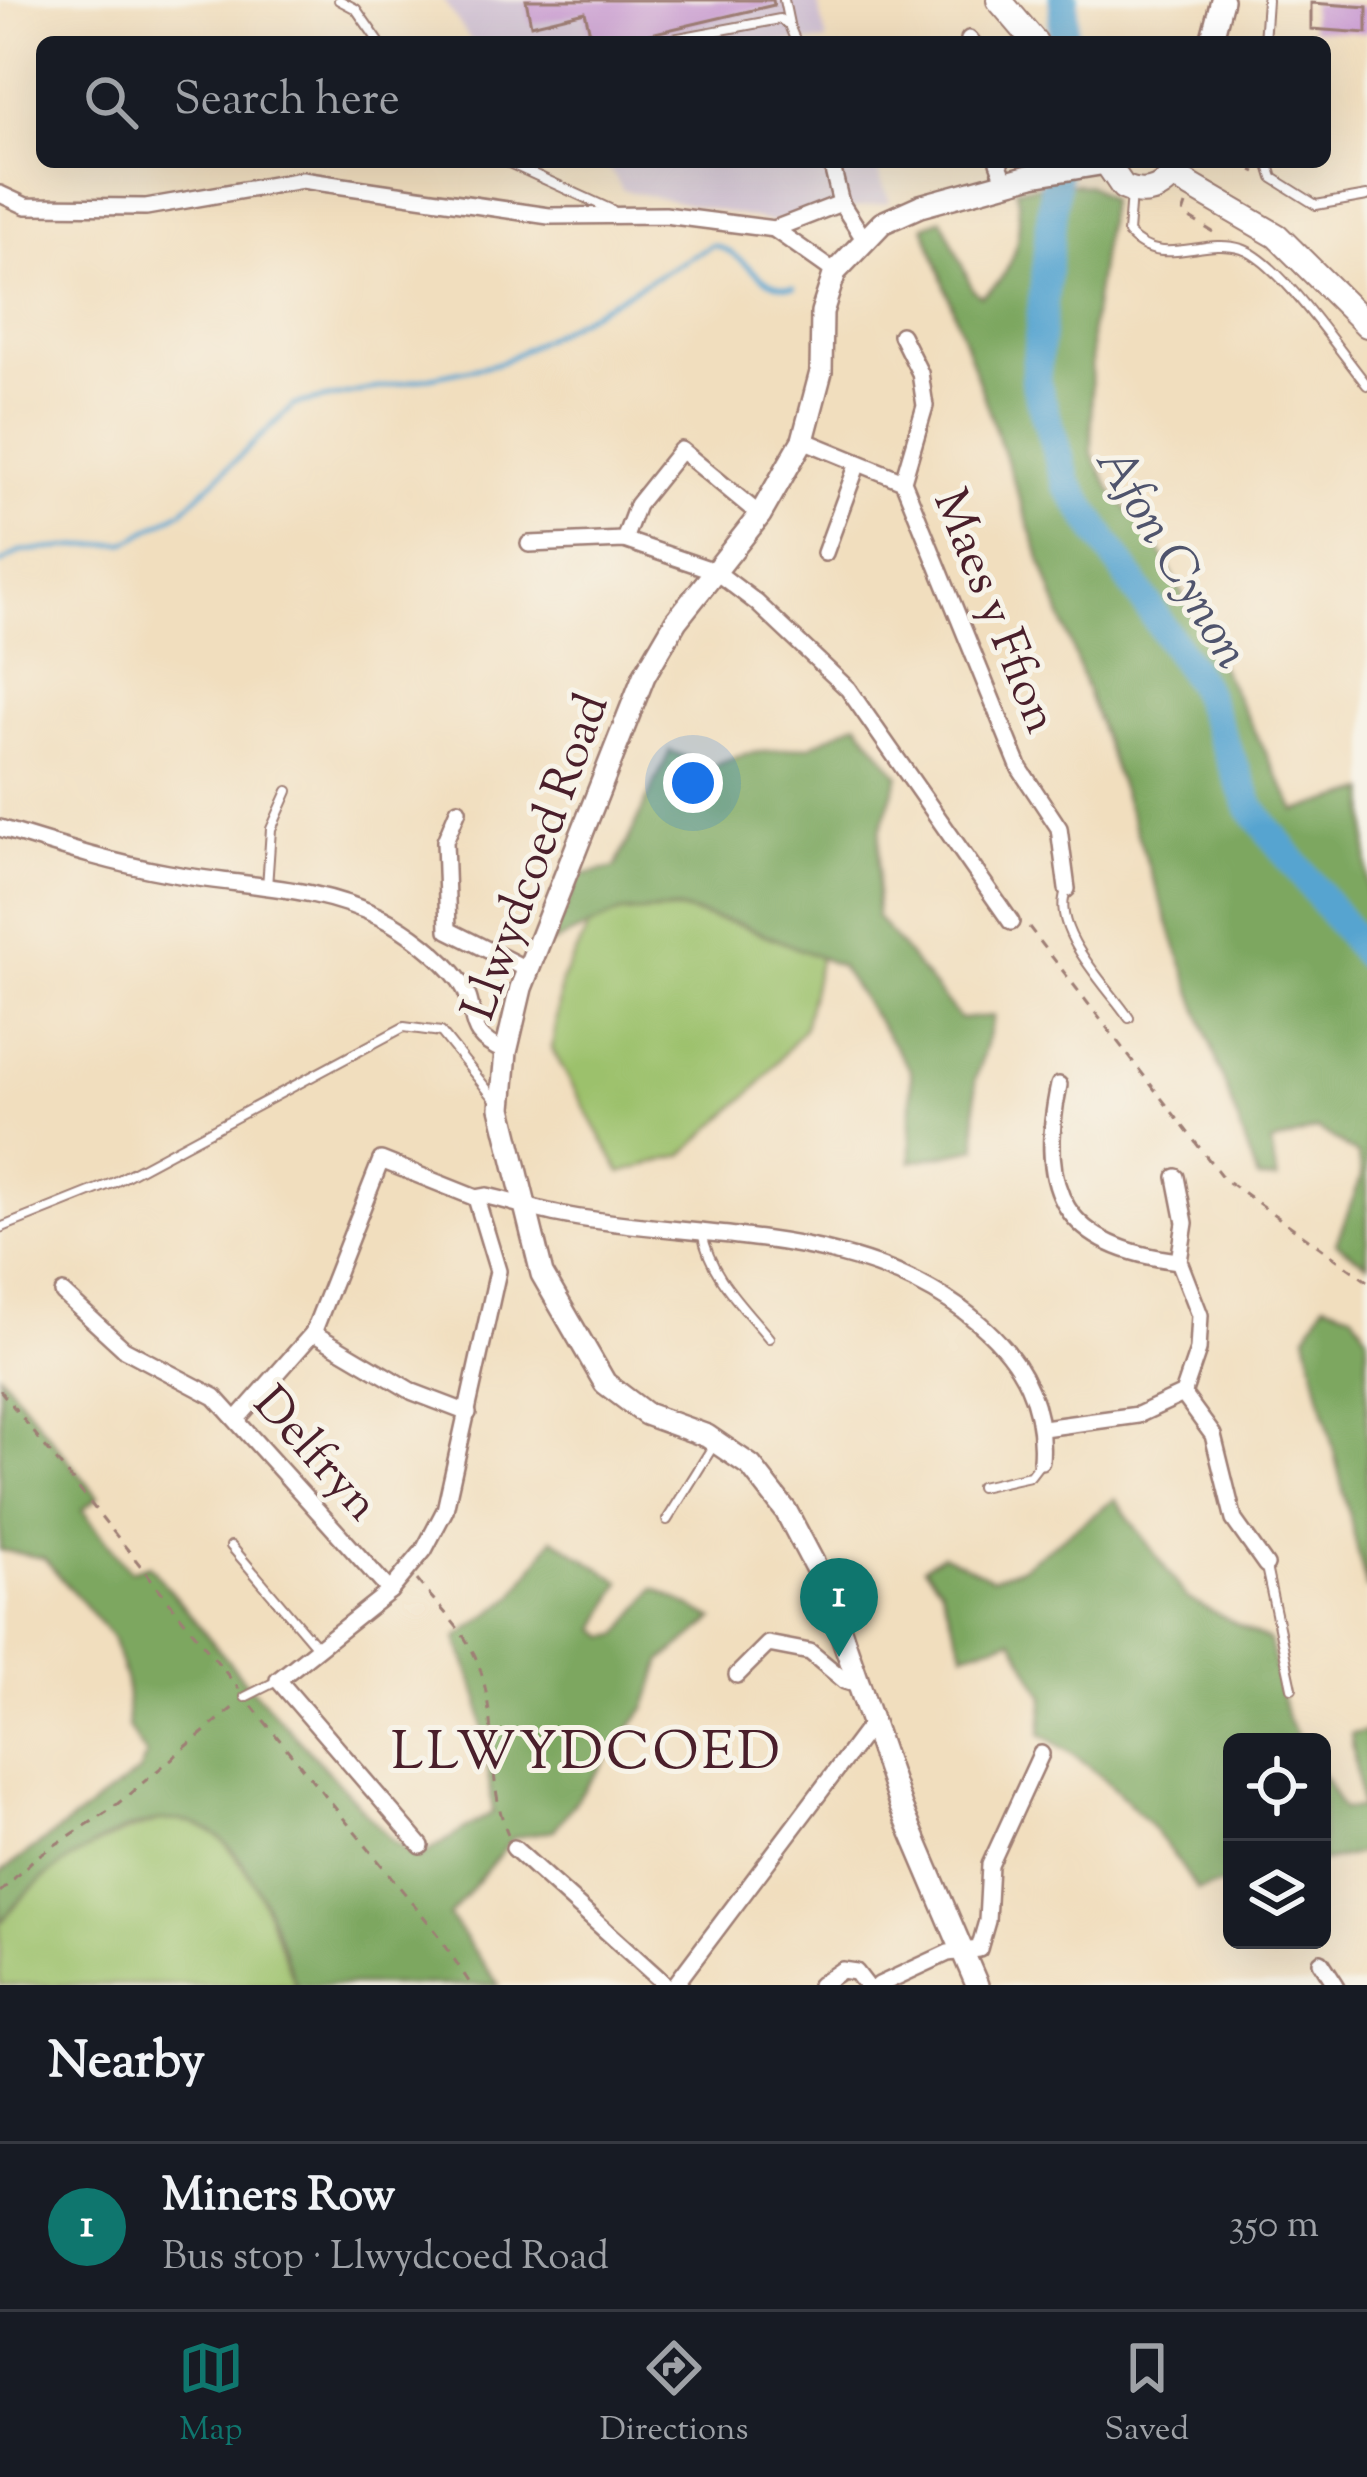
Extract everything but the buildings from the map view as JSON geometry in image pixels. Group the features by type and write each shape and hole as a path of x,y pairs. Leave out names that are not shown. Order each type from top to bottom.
{"main road":[{"path":"998,0 1030,36"},
{"path":"1213,36 1222,0"},
{"name":"Llwydcoed Road","path":"977,1985 871,1724 824,1583 786,1511 751,1466 716,1442 646,1414 605,1383 542,1274 521,1203 502,1108 506,1052 528,970 644,676 715,571 760,515 803,440 821,372 822,312 835,272 882,223 920,206 1002,172 1033,175 1074,168"},
{"path":"1102,168 1132,191 1155,190 1176,169 1277,236 1367,325"}],"street":[{"path":"832,168 841,203 864,239"},
{"path":"0,194 26,206 146,207 302,180 549,216 624,216 774,229 841,203"},
{"path":"774,229 835,272"},
{"name":"Maes y Ffion","path":"901,335 920,373 926,406 903,481 1020,769 1059,827 1067,889"},
{"name":"Maes y Ffion","path":"803,440 903,481"},
{"path":"624,540 637,505 681,450 760,515"},
{"path":"825,554 858,463"},
{"path":"529,544 624,540 715,571 848,688 1011,922"},
{"path":"458,811 445,841 448,929 528,970"},
{"path":"0,828 165,873 332,894 387,920 448,967 464,987 483,1042 506,1052"},
{"path":"1059,1085 1048,1166 1056,1191 1106,1245 1179,1261"},
{"path":"238,1418 313,1333 381,1160 476,1198 521,1203 565,1216 829,1249 904,1276 953,1300 1016,1361 1043,1428 1041,1461"},
{"path":"1043,1428 1138,1415 1183,1394 1201,1334 1196,1298 1179,1261 1185,1223 1176,1177"},
{"path":"421,1846 278,1680 390,1591 445,1510 498,1270 476,1198"},
{"name":"Delfryn","path":"63,1293 124,1349 215,1396 390,1591"},
{"path":"313,1333 413,1392 468,1413"},
{"path":"1183,1394 1213,1436 1234,1520 1266,1565"},
{"path":"737,1676 768,1644 792,1645 861,1686"},
{"path":"514,1848 671,1985 871,1724"},
{"path":"878,1985 948,1953 980,1949 987,1921 990,1865 1041,1754"},
{"path":"1322,1963 1336,1985"},
{"path":"820,1985 842,1970 856,1972 866,1985"}],"lane":[{"path":"338,0 356,9 375,36"},
{"path":"784,0 794,36"},
{"path":"1264,36 1267,0"},
{"path":"689,36 779,19 789,25"},
{"path":"520,168 624,216"},
{"path":"1270,168 1273,178 1316,205 1367,196"},
{"path":"1132,191 1128,233 1141,247 1163,253 1240,248 1268,267 1367,385"},
{"path":"267,887 271,829 288,791"},
{"path":"1067,889 1061,902 1065,924 1129,1018"},
{"path":"0,1228 115,1182 404,1028 441,1032 502,1108"},
{"path":"702,1230 706,1257 719,1278 769,1338"},
{"path":"668,1520 716,1442"},
{"path":"980,1487 1030,1476 1041,1461"},
{"path":"231,1546 318,1648"},
{"path":"1266,1565 1292,1688"},
{"path":"245,1697 278,1680"}],"path":[{"path":"1250,168 1273,178"},
{"path":"1011,922 1024,921 1223,1178 1367,1281"},
{"path":"0,1390 437,1933 471,1985"},
{"path":"409,1569 477,1660 492,1738 499,1813 514,1848"},
{"path":"0,1892 36,1857 110,1810 245,1697"}],"shaded area":[{"path":"443,0 817,0 826,36 468,36"},
{"path":"609,168 876,168 890,202 771,222 623,190"}],"green space":[{"path":"1089,185 1109,200 1091,330 1092,454 1111,490 1156,543 1296,811 1367,791 1367,1264 1336,1243 1362,1175 1358,1155 1318,1129 1271,1144 1277,1180 1258,1179 924,226 942,219 973,290 981,296 1003,276 1015,249 1016,189"},
{"path":"857,722 899,776 880,831 876,916 960,1019 994,1016 975,1081 977,1148 911,1162 911,1071 840,966 740,924 678,909 621,912 550,944 580,875 615,868 670,751 711,767 745,754 810,746"},
{"path":"679,910 740,925 820,957 804,1028 757,1087 683,1155 621,1173 552,1049 561,981 590,924 621,913"},
{"path":"1324,1303 1352,1312 1367,1335 1367,1590 1306,1335"},
{"path":"0,1374 98,1497 82,1510 130,1571 149,1565 243,1679 391,1840 418,1858 493,1812 479,1699 457,1638 513,1597 553,1538 621,1582 597,1629 607,1637 619,1635 655,1588 714,1619 662,1661 646,1707 554,1830 513,1838 449,1916 499,1985 296,1985 252,1878 232,1850 208,1830 179,1821 143,1824 86,1850 33,1887 0,1924 0,1873 139,1772 146,1756 128,1727 126,1682 112,1637 44,1558 0,1550"},
{"path":"1115,1499 1187,1598 1269,1641 1287,1719 1296,1733 1223,1733 1223,1884 1197,1890 1129,1802 1088,1765 1041,1734 1044,1697 1013,1639 964,1653 940,1586 924,1567 942,1554 992,1578 1021,1568"},
{"path":"1367,1731 1367,1851 1331,1860 1331,1789 1342,1809 1361,1808 1351,1734"},
{"path":"177,1816 218,1833 255,1883 296,1985 0,1985 0,1924 36,1884 102,1842"}],"waterway":[{"name":"Afon Cynon","path":"1063,36 1064,0"},
{"name":"Afon Cynon","path":"1056,168 1035,381 1067,484 1200,684 1251,808 1367,956"},
{"path":"0,564 21,551 126,543 182,511 294,405 500,363 713,245 770,282 794,288"}],"place":[{"name":"Miners Row","path":"839,1657"}],"district":[{"name":"LLWYDCOED","path":"587,1749"}]}
